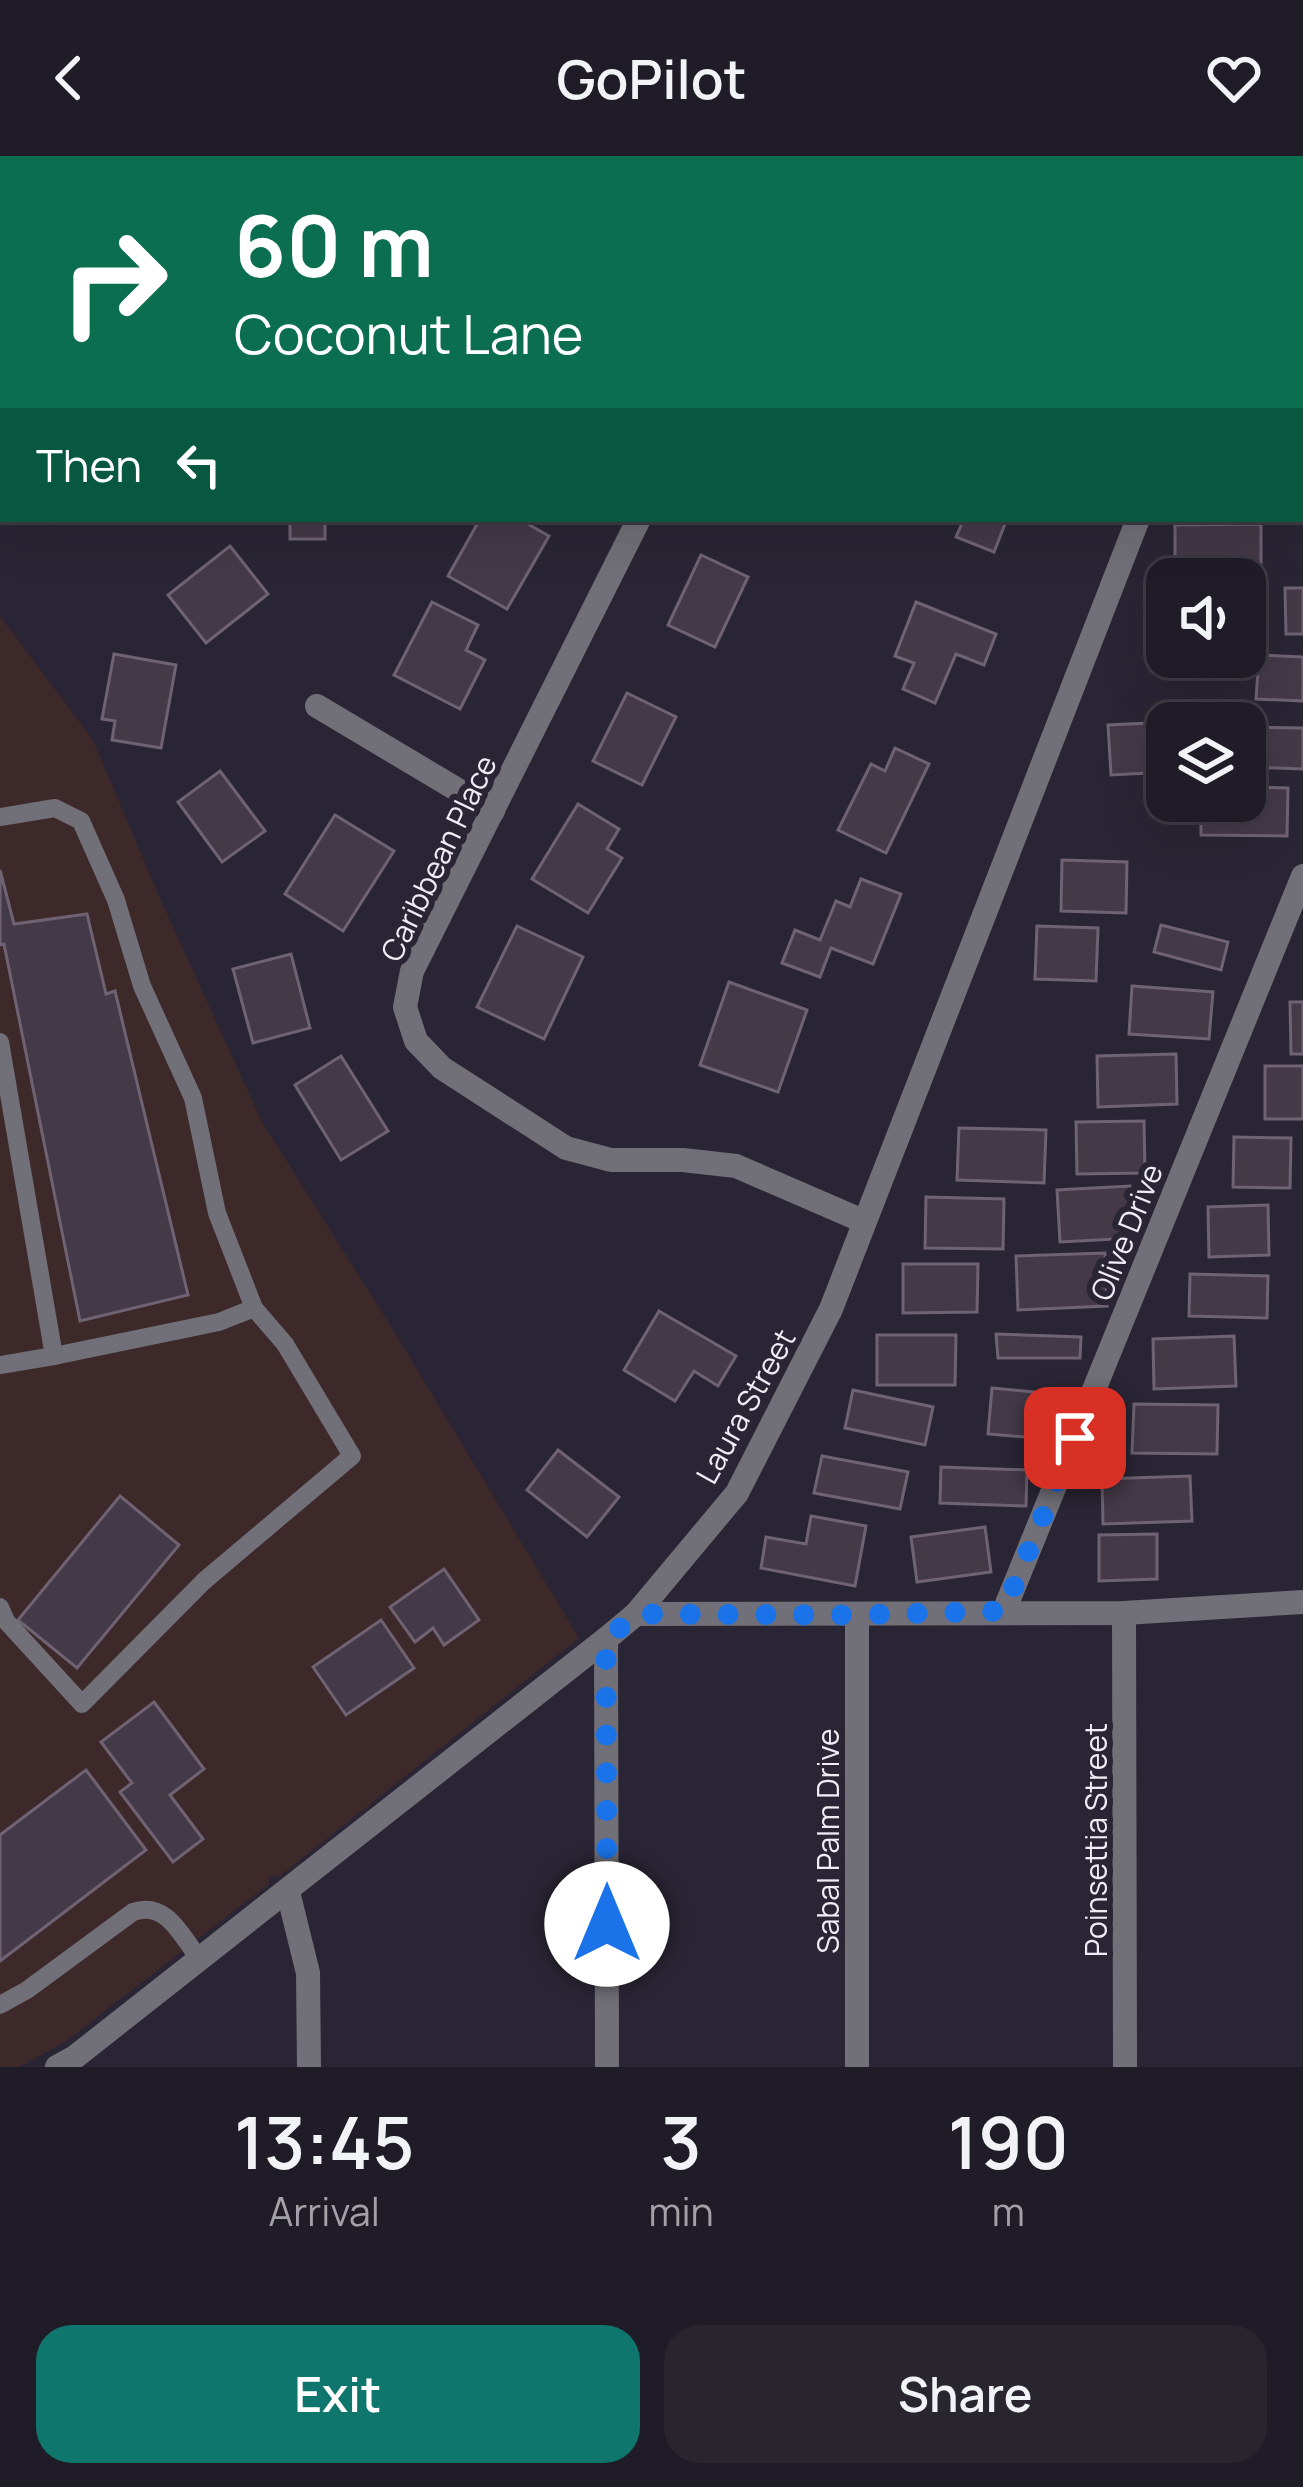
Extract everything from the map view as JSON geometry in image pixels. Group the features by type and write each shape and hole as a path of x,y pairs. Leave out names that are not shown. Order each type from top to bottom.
{"street":[{"name":"Caribbean Place","path":"638,522 412,971 405,1007 416,1041 442,1069 566,1148 611,1160 736,1166 863,1221"},
{"name":"Laura Street","path":"57,2067 288,1892 606,1640 636,1614 736,1493 831,1309 1137,522"},
{"path":"317,706 493,811"},
{"name":"Olive Drive","path":"1004,1611 1303,875"},
{"path":"636,1614 1124,1613 1303,1602"},
{"name":"Poinsettia Street","path":"1124,1613 1125,2067"},
{"name":"Sabal Palm Drive","path":"856,1615 857,2067"},
{"path":"606,1640 607,2067"},
{"path":"288,1892 308,1973 309,2067"}],"lane":[{"path":"0,817 55,808 81,821 116,900 142,986 193,1097 217,1213 254,1308 285,1344 352,1456 204,1581 82,1704 6,1621 0,1607"},
{"path":"0,1042 54,1356"},
{"path":"0,1365 220,1322 254,1308"},
{"path":"0,2005 133,1912 147,1908 159,1910 200,1960"}],"shaded area":[{"path":"0,616 93,740 262,1122 579,1638 65,2042 19,2067 0,2067"}],"building":[{"path":"290,522 325,522 325,539 290,539"},
{"path":"478,522 524,522 549,536 507,609 448,576"},
{"path":"963,522 1006,522 994,552 956,537"},
{"path":"1261,524 1261,558 1175,558 1175,525"},
{"path":"230,546 268,594 206,643 168,595"},
{"path":"701,555 748,577 715,647 668,625"},
{"path":"1285,588 1303,588 1303,634 1286,634"},
{"path":"432,602 478,625 466,650 485,660 460,709 394,675"},
{"path":"916,602 996,634 984,665 956,654 935,703 903,689 914,663 895,656"},
{"path":"114,654 176,665 161,748 112,740 115,721 102,719"},
{"path":"1266,655 1303,657 1303,701 1256,699 1257,678 1266,678"},
{"path":"627,693 676,717 642,785 593,761"},
{"path":"1146,723 1146,773 1111,775 1108,725"},
{"path":"1266,727 1303,728 1303,769 1266,768"},
{"path":"895,748 929,764 886,853 838,830 871,764 885,771"},
{"path":"220,771 265,831 222,862 178,802"},
{"path":"1266,787 1288,788 1287,836 1201,835 1201,822 1266,822"},
{"path":"578,804 619,829 607,849 622,858 588,913 532,879"},
{"path":"335,815 394,851 343,931 285,894"},
{"path":"1062,860 1127,862 1126,913 1061,911"},
{"path":"0,870 14,924 87,914 106,994 115,991 188,1295 80,1321 4,944 0,945"},
{"path":"861,879 901,894 873,964 831,948 820,977 782,963 795,930 820,940 836,901 850,907"},
{"path":"1161,925 1228,942 1221,970 1154,952"},
{"path":"517,926 583,957 544,1039 477,1007"},
{"path":"1037,926 1098,928 1096,981 1035,979"},
{"path":"291,954 310,1028 253,1043 233,969"},
{"path":"729,982 807,1010 778,1092 700,1065"},
{"path":"1132,986 1213,992 1209,1039 1129,1034"},
{"path":"1290,1002 1303,1002 1303,1054 1291,1054"},
{"path":"1176,1054 1177,1104 1098,1107 1097,1056"},
{"path":"341,1056 388,1131 341,1160 295,1085"},
{"path":"1265,1066 1303,1066 1303,1119 1265,1119"},
{"path":"1144,1121 1145,1173 1077,1174 1076,1122"},
{"path":"959,1128 1046,1130 1044,1183 957,1180"},
{"path":"1234,1137 1291,1138 1290,1188 1233,1187"},
{"path":"1130,1186 1133,1238 1060,1242 1057,1190"},
{"path":"926,1197 1004,1199 1003,1249 925,1248"},
{"path":"1268,1205 1269,1255 1209,1257 1208,1207"},
{"path":"1105,1253 1107,1306 1018,1310 1016,1256"},
{"path":"903,1264 978,1264 977,1312 903,1313"},
{"path":"1190,1274 1268,1276 1267,1318 1189,1316"},
{"path":"659,1311 736,1356 718,1386 694,1371 675,1401 624,1370"},
{"path":"996,1334 1081,1337 1080,1358 998,1358"},
{"path":"877,1335 956,1335 955,1385 877,1385"},
{"path":"1234,1336 1236,1386 1154,1389 1153,1339"},
{"path":"992,1388 1054,1394 1050,1439 988,1434"},
{"path":"853,1390 933,1407 925,1445 845,1428"},
{"path":"1134,1404 1218,1405 1217,1454 1132,1453"},
{"path":"558,1450 619,1497 587,1537 527,1490"},
{"path":"822,1456 908,1472 900,1509 814,1493"},
{"path":"941,1467 1027,1470 1026,1506 940,1503"},
{"path":"1190,1476 1192,1521 1103,1524 1102,1479"},
{"path":"120,1496 179,1545 77,1668 18,1620"},
{"path":"811,1516 866,1526 855,1586 761,1568 766,1537 806,1544"},
{"path":"985,1527 991,1572 917,1582 911,1537"},
{"path":"1157,1534 1157,1579 1099,1581 1099,1535"},
{"path":"444,1569 479,1620 444,1645 433,1628 415,1642 390,1607"},
{"path":"381,1620 414,1668 346,1715 313,1667"},
{"path":"154,1702 204,1769 170,1795 203,1839 173,1862 120,1792 132,1783 101,1742"},
{"path":"86,1770 146,1850 0,1961 0,1835"}],"route":[{"path":"607,1924 606,1640 636,1614 1004,1611 1075,1438"}]}
